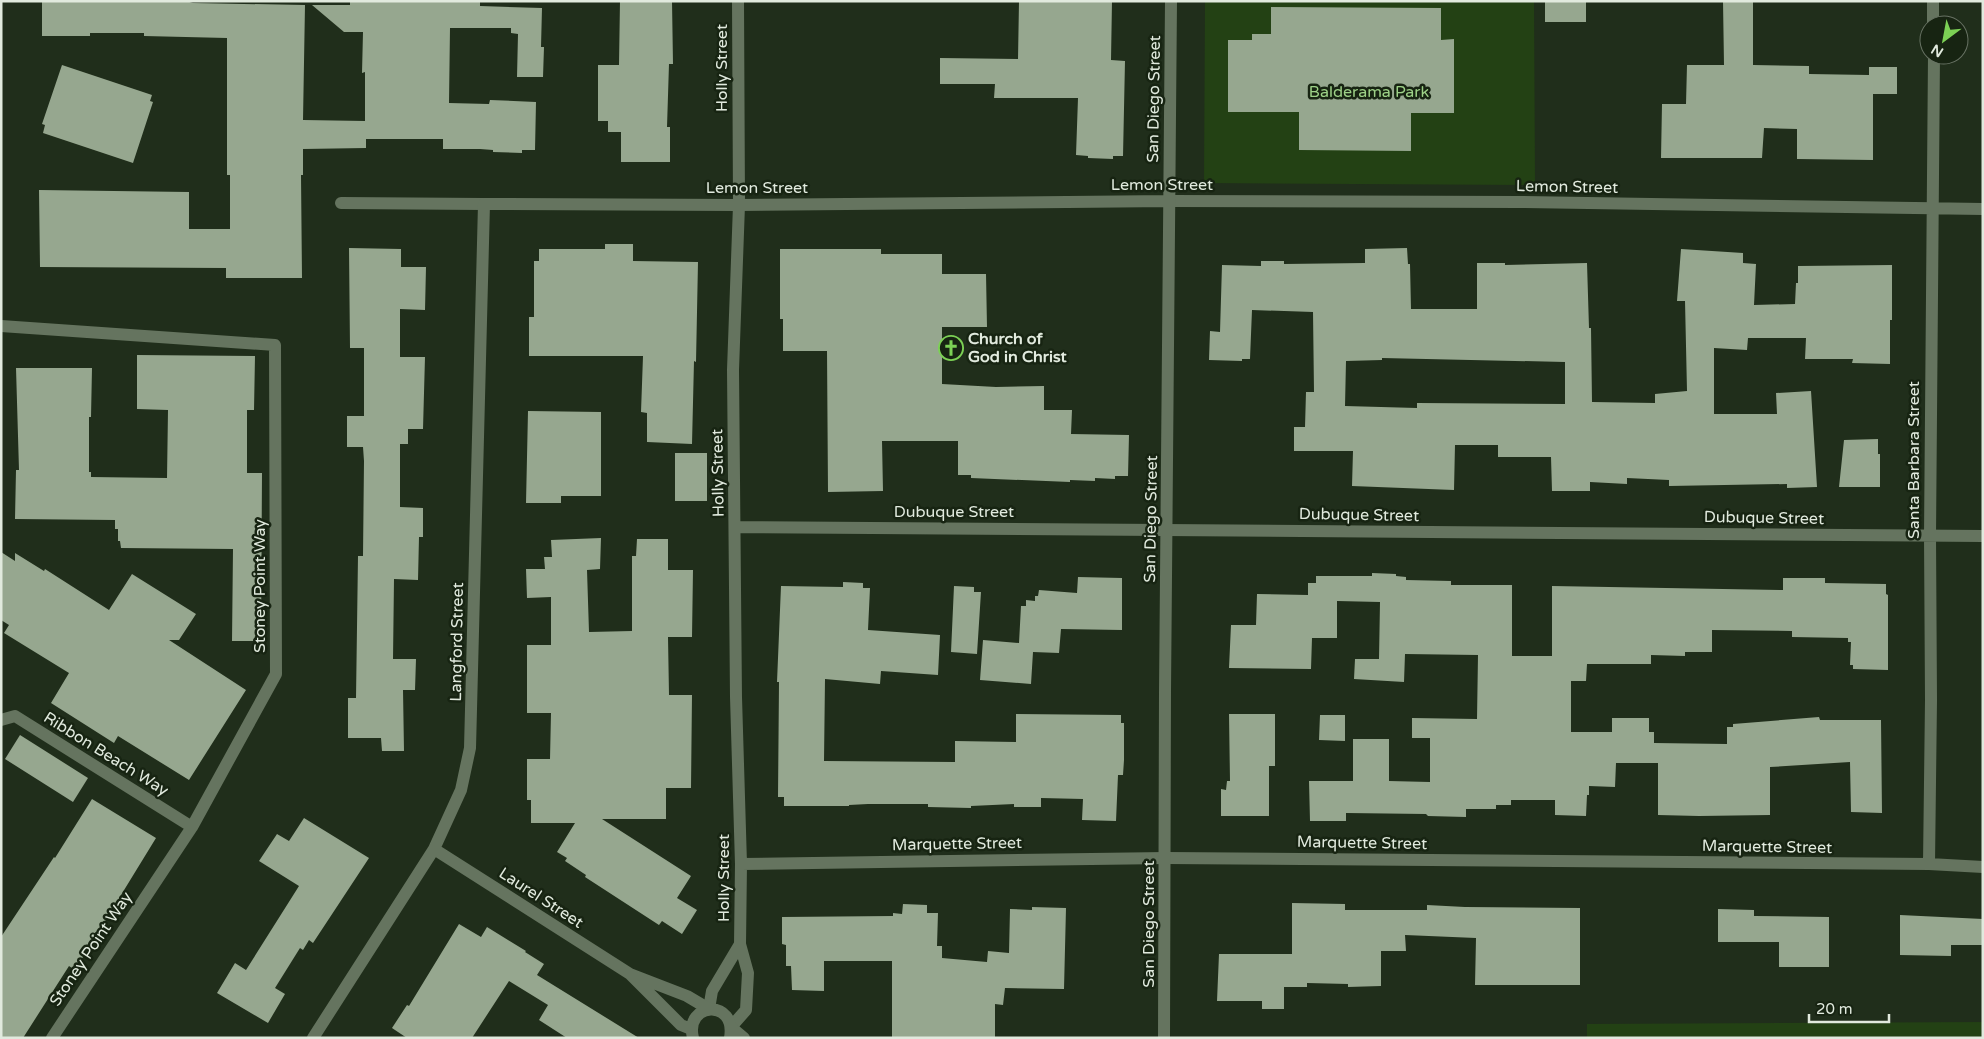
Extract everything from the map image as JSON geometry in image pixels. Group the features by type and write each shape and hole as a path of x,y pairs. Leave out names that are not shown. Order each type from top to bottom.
{"street":[{"name":"Holly Street","path":"730,1032 746,1010 748,974 740,944 741,864 736,696 733,370 739,205 738,1"},
{"name":"San Diego Street","path":"1164,1038 1171,1"},
{"path":"1933,1 1934,15"},
{"name":"Santa Barbara Street","path":"1928,864 1931,700 1930,536 1934,65"},
{"name":"Lemon Street","path":"341,203 739,205 1169,201 1512,202 1983,209"},
{"name":"Langford Street","path":"313,1038 434,849 461,790 470,748 484,204"},
{"name":"Stoney Point Way","path":"1,326 275,345 276,674 192,827 52,1038"},
{"name":"Dubuque Street","path":"735,527 1983,536"},
{"name":"Ribbon Beach Way","path":"1,720 15,716 192,827"},
{"name":"Laurel Street","path":"434,849 630,974 688,996 709,1009 719,1011 727,1017 730,1032 744,1038"},
{"name":"Marquette Street","path":"741,864 1166,858 1928,864 1983,867"},
{"name":"Holly Street","path":"709,1009 712,992 740,944"},
{"name":"Laurel Street","path":"630,974 691,1035"},
{"name":"Laurel Street","path":"691,1035 694,1020 700,1013 709,1009"}],"green space":[{"name":"Balderama Park","path":"1205,1 1534,1 1535,185 1204,183"},
{"path":"1983,1022 1983,1038 1587,1038 1587,1024"}],"building":[{"path":"42,1 186,1 193,3 305,5 303,120 365,121 365,72 362,73 363,32 344,32 312,5 350,5 350,1 480,1 480,6 542,8 541,47 544,47 543,77 517,77 518,34 511,33 511,28 450,28 449,103 489,104 490,100 536,102 535,150 522,150 522,153 493,152 493,150 480,149 443,149 443,139 366,139 366,148 303,149 303,175 301,175 302,278 226,278 226,268 40,267 39,190 189,192 189,229 230,229 230,175 227,175 227,38 144,36 144,33 90,33 90,36 42,36"},
{"path":"620,1 672,1 673,64 669,64 667,127 670,127 670,162 621,162 621,132 608,132 608,121 598,121 598,65 619,65"},
{"path":"1019,1 1112,1 1111,60 1125,61 1123,156 1113,156 1113,159 1088,158 1088,156 1076,155 1078,98 994,98 995,84 940,84 940,58 1018,59"},
{"path":"1545,1 1586,1 1586,22 1545,22"},
{"path":"1723,1 1753,1 1753,65 1809,66 1809,74 1869,75 1869,67 1897,67 1897,94 1873,94 1873,160 1797,159 1797,129 1764,128 1762,158 1661,158 1662,104 1686,104 1687,65 1724,65"},
{"path":"1271,7 1441,8 1441,40 1454,39 1454,113 1411,113 1411,151 1299,150 1299,112 1228,112 1228,40 1252,40 1252,34 1271,34"},
{"path":"62,65 152,95 150,101 153,102 133,163 43,133 45,125 42,124"},
{"path":"605,244 633,244 633,261 698,262 692,444 647,442 647,413 641,412 643,356 529,356 529,317 534,317 534,261 539,261 539,249 605,249"},
{"path":"349,248 401,249 401,267 426,267 425,310 400,309 400,357 425,357 423,429 408,429 408,444 400,444 400,507 423,508 423,537 419,537 418,580 394,579 393,659 416,659 415,690 403,690 404,751 382,751 381,738 348,738 348,698 356,698 358,556 363,556 364,461 363,447 347,447 347,416 364,416 364,348 350,348"},
{"path":"1407,248 1408,264 1410,264 1411,309 1477,309 1477,263 1505,263 1505,265 1587,263 1589,328 1591,328 1592,402 1655,403 1655,394 1687,391 1685,301 1677,301 1681,249 1743,253 1743,263 1756,264 1754,305 1795,304 1798,266 1892,265 1890,364 1852,363 1853,359 1805,359 1806,338 1748,338 1747,350 1714,348 1714,414 1777,414 1776,393 1811,391 1817,487 1787,488 1787,484 1669,486 1669,480 1627,478 1627,484 1590,482 1590,491 1552,491 1551,457 1498,457 1498,445 1455,445 1454,490 1352,486 1353,451 1294,451 1294,427 1305,427 1306,392 1314,392 1313,312 1252,310 1250,359 1242,359 1242,361 1209,360 1210,331 1220,332 1222,265 1261,266 1261,261 1284,261 1284,264 1365,263 1365,249","holes":["1382,358 1565,362 1565,404 1417,403 1417,408 1345,406 1346,361 1382,360"]},
{"path":"780,249 881,249 881,254 942,254 942,274 986,274 987,327 942,327 942,384 996,387 1044,386 1044,410 1072,410 1071,434 1129,435 1128,476 1115,476 1115,479 1095,478 1095,481 1070,480 1070,482 971,478 971,475 958,475 958,441 882,441 883,491 828,492 827,351 783,351 783,319 780,319"},
{"path":"137,355 255,356 254,410 247,410 247,473 262,473 261,641 232,641 233,549 121,548 120,541 118,541 118,529 115,529 115,520 15,519 16,470 19,470 16,368 92,368 91,417 89,417 89,472 91,472 91,477 167,478 168,410 137,409"},
{"path":"528,411 601,412 601,496 561,496 561,503 526,503"},
{"path":"1878,439 1880,487 1839,487 1844,440"},
{"path":"675,453 707,453 707,501 675,501"},
{"path":"601,538 600,569 587,570 589,632 632,631 632,556 636,556 637,539 668,539 668,570 693,570 692,637 668,637 669,695 692,695 691,788 666,788 666,819 602,819 691,876 677,898 697,910 682,934 662,921 659,925 585,877 586,875 565,861 567,858 557,852 575,823 531,823 531,800 527,800 527,759 550,759 551,713 527,713 527,645 551,645 551,597 527,598 526,569 545,569 544,557 552,557 551,540"},
{"path":"1,552 15,561 15,553 44,571 45,569 109,610 132,574 196,614 179,640 169,640 246,690 189,780 118,736 114,743 51,703 69,673 4,633 9,625 1,620"},
{"path":"1372,573 1396,574 1396,576 1406,577 1406,580 1451,581 1451,585 1512,585 1512,656 1552,656 1552,586 1783,590 1783,578 1825,578 1825,583 1886,584 1886,594 1888,595 1888,670 1853,669 1853,665 1850,665 1851,642 1848,642 1848,638 1792,637 1792,631 1712,630 1712,652 1685,652 1685,656 1651,655 1651,664 1587,664 1586,681 1571,681 1571,732 1612,732 1612,718 1649,718 1649,732 1654,732 1654,743 1727,744 1727,727 1733,727 1733,724 1819,717 1820,720 1881,720 1882,813 1851,812 1850,762 1770,767 1770,815 1699,816 1658,815 1658,763 1616,763 1615,787 1589,786 1586,816 1555,815 1555,800 1511,800 1511,805 1496,805 1496,809 1466,809 1466,817 1428,816 1426,814 1346,813 1346,821 1310,821 1309,781 1353,781 1353,739 1389,739 1389,781 1430,782 1430,738 1412,738 1412,718 1477,719 1478,655 1405,654 1404,682 1354,679 1355,659 1379,659 1380,602 1337,601 1337,638 1312,638 1311,669 1229,668 1231,625 1256,625 1257,594 1308,595 1308,583 1316,583 1316,576 1372,576"},
{"path":"1078,577 1122,578 1122,630 1061,629 1059,653 1033,652 1031,684 980,680 983,640 1019,643 1021,606 1026,606 1026,600 1035,601 1035,596 1038,596 1039,590 1077,593"},
{"path":"843,582 863,583 863,588 870,588 868,630 940,635 938,675 881,671 880,684 825,679 824,761 955,762 955,741 1016,742 1016,714 1121,715 1121,723 1124,723 1124,760 1123,775 1118,775 1116,821 1082,820 1083,799 1041,798 1041,807 1014,807 1014,804 971,806 971,808 928,807 928,804 784,806 784,797 778,797 779,682 777,682 781,586 843,587"},
{"path":"954,586 974,587 974,592 981,592 977,654 951,652"},
{"path":"1229,714 1275,714 1275,766 1269,766 1269,816 1221,816 1221,789 1226,790 1227,781 1230,781"},
{"path":"1320,715 1345,715 1345,741 1319,740"},
{"path":"20,735 88,778 73,802 5,759"},
{"path":"92,799 156,838 75,970 69,966 23,1038 1,1038 1,937 55,858"},
{"path":"304,818 369,858 313,943 309,940 303,950 300,948 275,988 285,994 268,1023 217,993 235,963 246,970 299,886 259,861 277,834 289,841"},
{"path":"1292,903 1345,904 1345,910 1427,910 1427,905 1580,908 1580,985 1475,985 1476,938 1405,935 1406,951 1381,951 1381,986 1348,987 1348,984 1307,983 1307,987 1284,987 1284,1009 1262,1009 1262,1001 1217,1001 1219,954 1292,954"},
{"path":"903,904 927,905 927,913 938,913 937,946 942,946 942,958 987,962 988,951 1009,953 1010,909 1032,910 1032,907 1066,908 1064,989 1005,988 1003,1005 995,1004 995,1038 892,1038 892,961 824,961 824,991 792,990 791,966 786,966 786,945 782,944 782,917 893,916 893,913 902,914"},
{"path":"1718,909 1754,910 1754,916 1829,917 1829,967 1779,967 1779,942 1718,942"},
{"path":"1900,915 1983,919 1983,945 1951,945 1951,956 1900,955"},
{"path":"459,924 481,937 487,927 526,951 544,964 537,975 639,1038 567,1038 539,1020 548,1005 509,981 472,1038 407,1038 392,1028 407,1005 409,1006"}],"place":[{"name":"Church of God in Christ","path":"951,348"}]}
